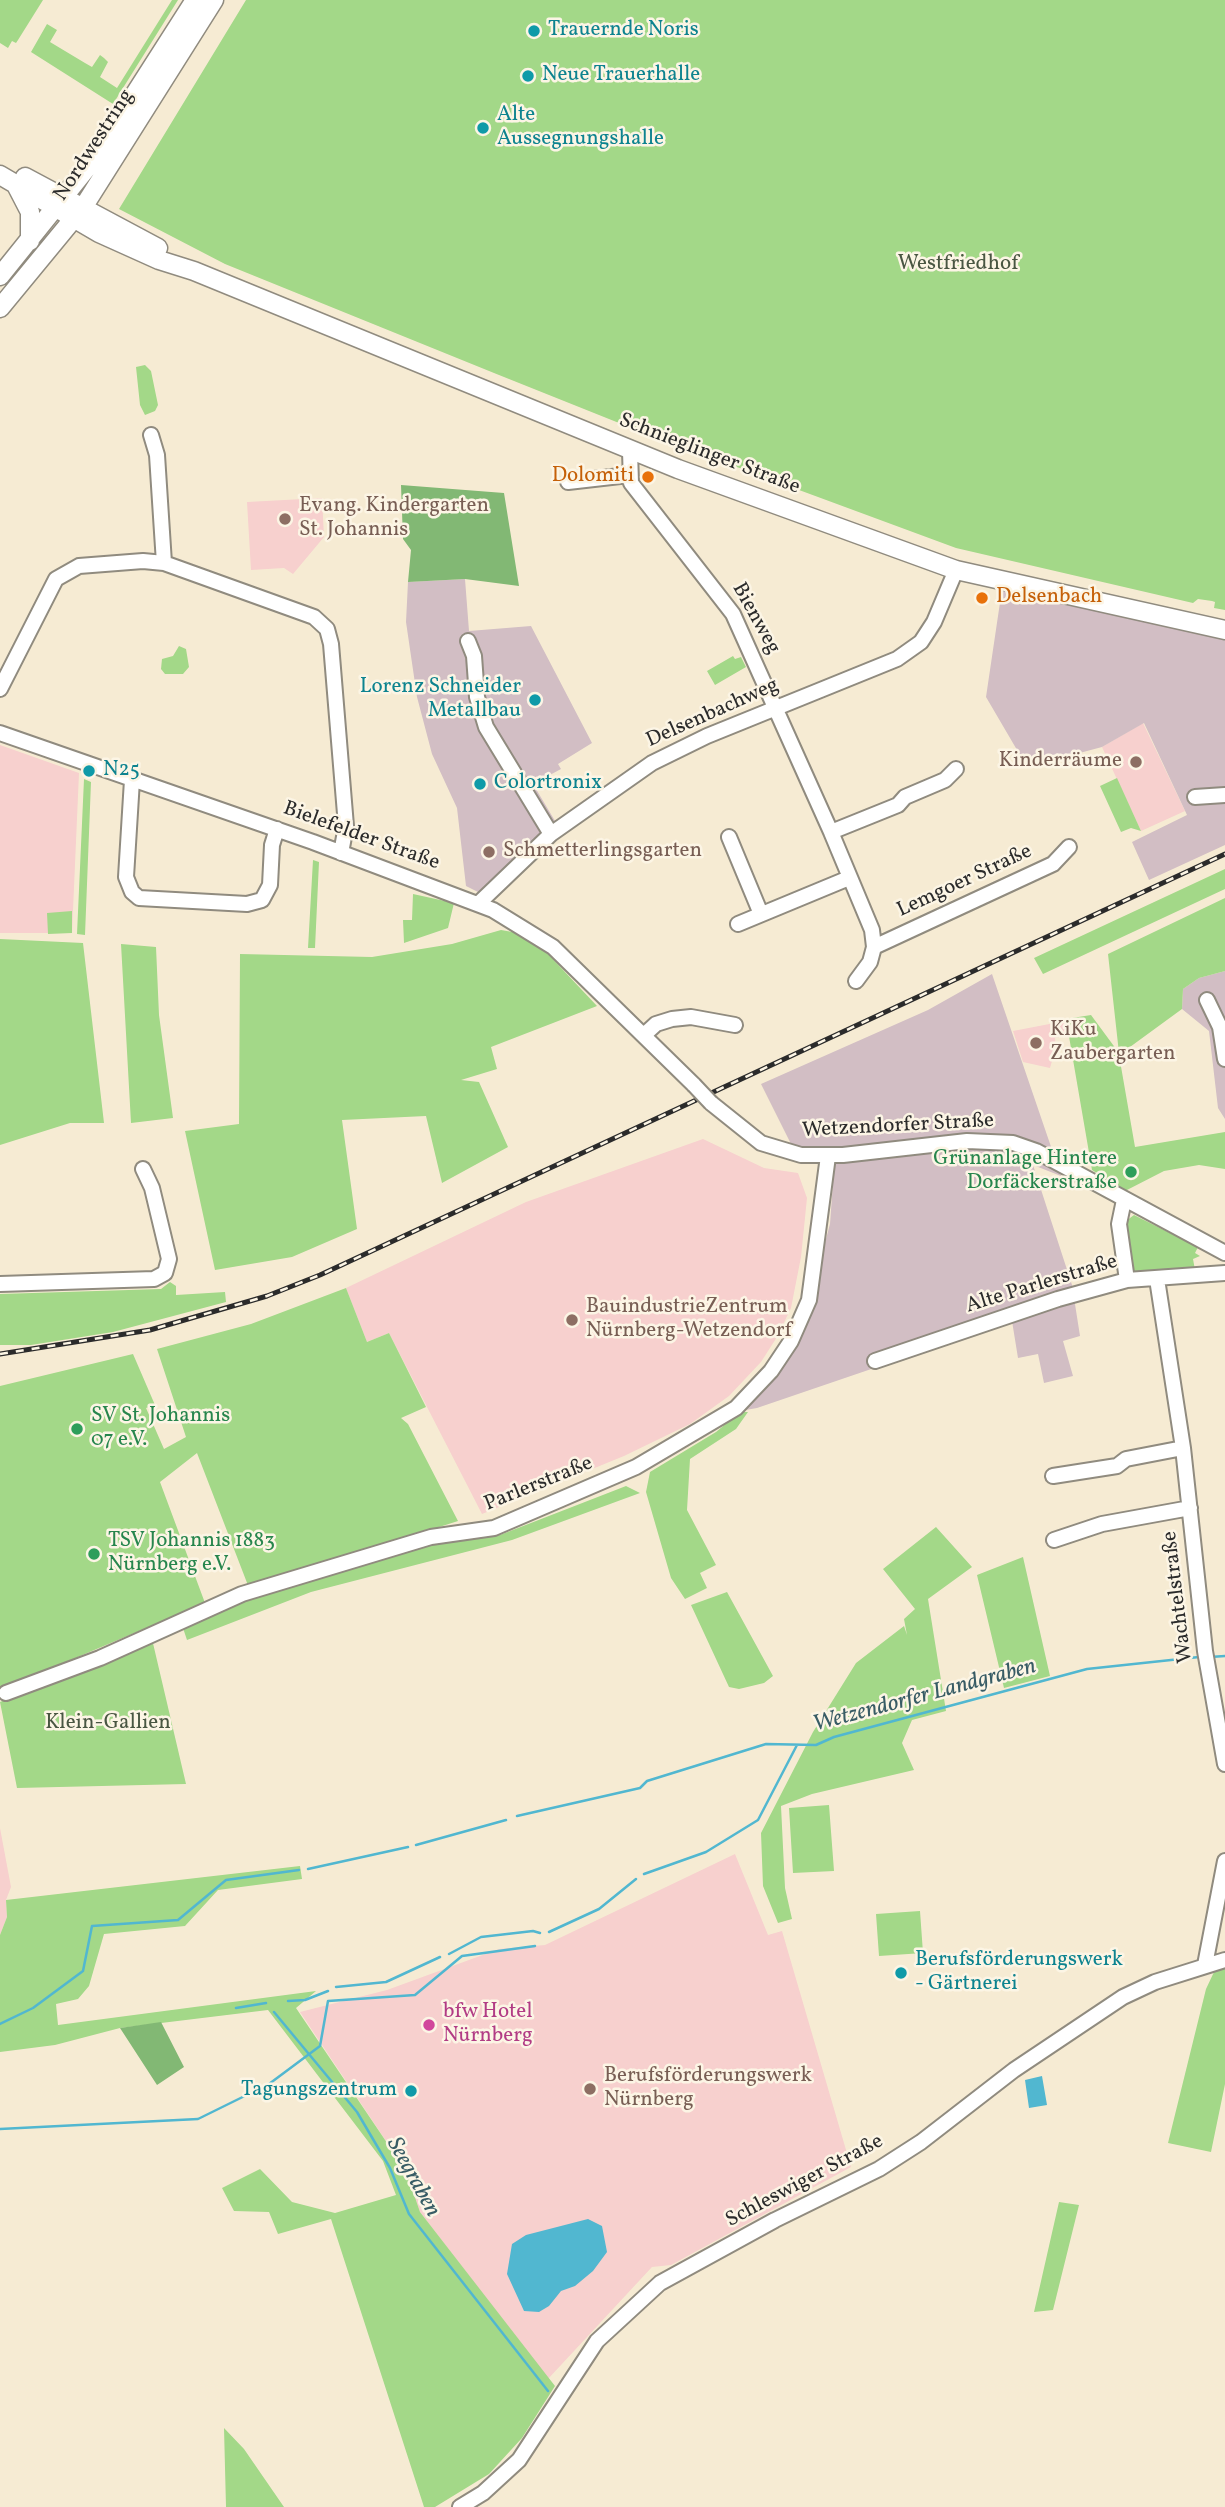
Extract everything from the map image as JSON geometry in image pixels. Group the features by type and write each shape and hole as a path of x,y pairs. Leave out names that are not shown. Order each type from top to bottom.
{"main road":[{"name":"Nordwestring","path":"0,276 62,202 100,151 195,0"},
{"name":"Nordwestring","path":"0,308 79,212 214,0"},
{"name":"Schnieglinger Straße","path":"0,165 155,258 194,271 631,451 956,570 1225,631"},
{"name":"Schnieglinger Straße","path":"8,179 62,202"},
{"path":"8,179 30,212 30,242"}],"street":[{"path":"151,435 157,455 164,563"},
{"path":"568,482 629,475 631,451"},
{"name":"Bienweg","path":"629,475 635,489 733,614 831,832 872,930 874,947"},
{"path":"0,689 56,579 67,570 79,566 144,561 164,563 314,617 327,629 331,643 345,826 341,853"},
{"name":"Delsenbachweg","path":"479,903 551,834 652,764 776,708 897,659 921,642 934,622 956,570"},
{"path":"468,641 474,656 477,697 486,727 551,834"},
{"name":"Bielefelder Straße","path":"0,733 277,829 479,903 553,947 664,1056"},
{"path":"831,832 898,805 905,797 945,780 956,769"},
{"path":"132,780 126,877 132,892 139,898 247,904 262,900 270,885 272,845 277,829"},
{"path":"1195,797 1225,795"},
{"path":"729,837 761,914"},
{"name":"Lemgoer Straße","path":"874,947 1053,864 1069,847"},
{"path":"737,924 849,878"},
{"path":"856,981 870,962 874,947"},
{"path":"1207,1000 1220,1027 1225,1059"},
{"path":"644,1035 656,1024 671,1019 691,1017 735,1025"},
{"name":"Wetzendorfer Straße","path":"664,1056 711,1103 761,1143 791,1153 828,1156 960,1141 1006,1142 1036,1151 1225,1253"},
{"name":"Parlerstraße","path":"6,1693 100,1658 242,1594 431,1537 494,1528 636,1468 736,1408 771,1371 791,1341 809,1300 828,1156"},
{"path":"0,1284 154,1279 165,1273 169,1259 152,1188 143,1169"},
{"path":"1124,1200 1119,1224 1127,1280"},
{"name":"Alte Parlerstraße","path":"875,1360 1058,1298 1127,1280 1225,1273"},
{"name":"Wachtelstraße","path":"1157,1279 1183,1448 1206,1656 1225,1764"},
{"path":"1053,1476 1116,1466 1126,1459 1183,1448"},
{"name":"Wachtelstraße","path":"1054,1540 1102,1524 1190,1508"},
{"path":"1205,1965 1225,1861"},
{"name":"Schleswiger Straße","path":"460,2507 483,2493 519,2460 597,2341 660,2283 775,2220 880,2169 921,2142 1026,2062 1123,1997 1154,1982 1225,1960"}],"shaded area":[{"name":"Evang. Kindergarten St. Johannis","path":"322,498 324,537 293,574 284,568 251,570 247,502"},
{"path":"465,579 469,631 531,626 592,743 558,764 561,769 533,784 561,831 484,895 466,886 457,808 432,754 417,697 406,622 408,582"},
{"path":"1002,589 1225,636 1225,845 1149,880 1132,842 1187,815 1144,723 1102,747 1027,767 986,697"},
{"name":"Kinderräume","path":"1143,723 1185,811 1141,831 1102,747"},
{"path":"0,745 79,773 72,933 0,933"},
{"path":"1225,971 1225,1119 1218,1108 1209,1031 1182,1009 1183,989 1199,978"},
{"path":"992,974 1061,1176 1033,1165 1072,1285 1080,1336 1063,1341 1073,1376 1044,1383 1038,1354 1018,1358 1012,1321 757,1408 740,1411 800,1336 830,1224 834,1168 792,1146 761,1084 928,1010"},
{"name":"KiKu Zaubergarten","path":"1065,1021 1067,1035 1055,1038 1056,1047 1050,1068 1023,1062 1013,1031"},
{"name":"BauindustrieZentrum Nürnberg-Wetzendorf","path":"703,1139 764,1168 798,1173 807,1198 801,1257 791,1308 777,1337 761,1362 729,1396 690,1424 624,1456 482,1514 389,1333 367,1342 346,1288 526,1202"},
{"path":"0,1828 11,1887 6,1900 7,1917 0,1935"},
{"name":"Berufsförderungswerk Nürnberg","path":"735,1854 768,1935 782,1931 851,2167 671,2265 652,2267 548,2379 420,2212 406,2171 300,2012 387,1990 499,1949 545,1945"}],"green space":[{"path":"0,0 43,0 16,43 12,41 8,48 0,43"},
{"path":"172,0 178,0 113,104 31,52 47,24 57,30 50,42 85,63 92,67 100,55 104,58 108,62 100,77 117,88"},
{"name":"Westfriedhof","path":"246,0 1225,0 1225,610 1214,608 1215,602 1212,601 1198,599 1193,603 956,548 634,429 494,373 225,264 119,209"},
{"path":"145,365 151,371 158,405 155,411 145,415 140,405 136,367"},
{"path":"401,485 504,493 519,586 465,579 408,582 411,550 403,539"},
{"path":"179,646 186,649 189,667 183,674 165,674 161,669 162,659 173,656"},
{"path":"733,656 735,659 741,657 746,667 715,685 707,671"},
{"path":"1117,778 1141,831 1131,828 1121,832 1100,786"},
{"path":"84,779 91,782 85,935 77,934"},
{"path":"313,860 319,862 315,948 308,948"},
{"path":"1225,869 1225,889 1043,974 1034,958"},
{"path":"413,894 454,903 448,928 404,943 403,920 412,920"},
{"path":"1225,898 1225,971 1199,978 1183,989 1182,1009 1119,1055 1135,1147 1225,1132 1225,1169 1199,1165 1164,1171 1125,1191 1092,1170 1066,1019 1091,1015 1119,1053 1108,954"},
{"path":"72,911 72,933 48,934 47,913"},
{"path":"501,930 518,933 548,954 597,1006 491,1047 497,1069 461,1080 479,1082 508,1147 442,1183 426,1116 342,1120 357,1229 292,1257 215,1270 185,1131 239,1124 240,954 372,957 452,944"},
{"path":"0,939 83,943 104,1123 70,1123 0,1145"},
{"path":"121,944 156,947 159,1015 173,1118 131,1123"},
{"path":"1134,1215 1198,1247 1195,1253 1200,1256 1193,1259 1195,1270 1134,1271 1126,1221"},
{"path":"170,1282 176,1286 176,1295 225,1292 226,1302 113,1332 31,1345 0,1345 0,1294 161,1289"},
{"name":"TSV Johannis 1883 Nürnberg e.V.","path":"346,1288 367,1342 389,1333 426,1407 401,1418 408,1424 458,1521 249,1588 197,1453 160,1482 205,1603 0,1690 0,1386 133,1354 155,1405 146,1408 164,1449 186,1437 157,1349 251,1324"},
{"path":"740,1412 748,1412 736,1429 690,1459 687,1510 716,1565 700,1573 707,1588 685,1599 671,1578 646,1492 650,1472 716,1432"},
{"path":"626,1486 640,1493 512,1540 311,1592 187,1640 182,1625 221,1607 418,1546 500,1535"},
{"path":"936,1527 972,1567 928,1599 946,1711 912,1720 902,1743 914,1770 812,1794 781,1806 785,1888 792,1919 778,1923 763,1886 761,1833 813,1732 856,1663 904,1626 907,1635 904,1619 915,1609 883,1569"},
{"path":"1023,1557 1050,1676 1004,1688 977,1575"},
{"path":"727,1592 773,1676 764,1683 739,1689 729,1687 691,1605"},
{"name":"Klein-Gallien","path":"152,1639 186,1784 17,1788 0,1702"},
{"path":"829,1805 834,1871 793,1873 789,1808"},
{"path":"300,1866 302,1879 218,1890 185,1926 104,1934 89,1986 78,1999 56,2004 58,2025 316,1991 296,2008 406,2171 420,2212 555,2386 522,2438 489,2474 435,2507 424,2507 331,2219 278,2234 269,2212 234,2211 222,2188 260,2169 292,2202 335,2213 396,2195 383,2161 268,2010 120,2028 55,2045 0,2052 0,1935 7,1917 6,1900"},
{"path":"920,1911 923,1953 879,1956 876,1914"},
{"path":"1225,1968 1225,2084 1211,2152 1168,2143 1206,1989 1214,1972"},
{"path":"161,2022 184,2067 157,2085 120,2028"},
{"path":"1059,2202 1079,2205 1053,2310 1034,2312"},
{"path":"224,2428 244,2449 284,2507 226,2507"}],"water":[{"path":"1042,2076 1047,2105 1029,2108 1025,2080"},
{"path":"588,2219 602,2226 607,2252 593,2271 575,2286 561,2291 549,2306 539,2312 524,2311 507,2274 512,2244 526,2235"}],"waterway":[{"name":"Wetzendorfer Landgraben","path":"1210,1657 1225,1656"},
{"name":"Wetzendorfer Landgraben","path":"517,1816 640,1788 647,1781 766,1744 816,1745 834,1737 1087,1669 1199,1657"},
{"path":"644,1874 706,1852 758,1820 797,1745"},
{"name":"Wetzendorfer Landgraben","path":"416,1845 506,1820"},
{"name":"Wetzendorfer Landgraben","path":"308,1869 408,1847"},
{"name":"Wetzendorfer Landgraben","path":"0,2024 33,2008 83,1971 92,1926 178,1920 226,1880 299,1870"},
{"path":"549,1932 599,1909 636,1879"},
{"path":"449,1954 481,1937 533,1931 540,1933"},
{"name":"Wetzendorfer Landgraben","path":"0,2129 198,2119 269,2084 320,2046 328,2001 415,1995 462,1956 535,1946"},
{"path":"336,1987 386,1982 440,1957"},
{"path":"288,2001 305,2000 328,1991"},
{"path":"236,2008 266,2003"},
{"name":"Seegraben","path":"274,2012 357,2112 390,2168 409,2214 548,2391"}],"railway":[{"path":"0,1354 150,1330 267,1296 320,1275 1225,854"}],"place":[{"name":"Trauernde Noris","path":"534,31"},
{"name":"Neue Trauerhalle","path":"528,76"},
{"name":"Alte Aussegnungshalle","path":"483,128"},
{"name":"Dolomiti","path":"648,477"},
{"name":"Evang. Kindergarten St. Johannis","path":"285,519"},
{"name":"Delsenbach","path":"982,598"},
{"name":"Lorenz Schneider Metallbau","path":"535,700"},
{"name":"Kinderräume","path":"1136,762"},
{"name":"N25","path":"89,771"},
{"name":"Colortronix","path":"480,784"},
{"name":"Schmetterlingsgarten","path":"489,852"},
{"name":"KiKu Zaubergarten","path":"1036,1043"},
{"name":"Grünanlage Hintere Dorfäckerstraße","path":"1131,1172"},
{"name":"BauindustrieZentrum Nürnberg-Wetzendorf","path":"572,1320"},
{"name":"SV St. Johannis 07 e.V.","path":"77,1429"},
{"name":"TSV Johannis 1883 Nürnberg e.V.","path":"94,1554"},
{"name":"Berufsförderungswerk - Gärtnerei","path":"901,1973"},
{"name":"bfw Hotel Nürnberg","path":"429,2025"},
{"name":"Berufsförderungswerk Nürnberg","path":"590,2089"},
{"name":"Tagungszentrum","path":"411,2091"}]}
